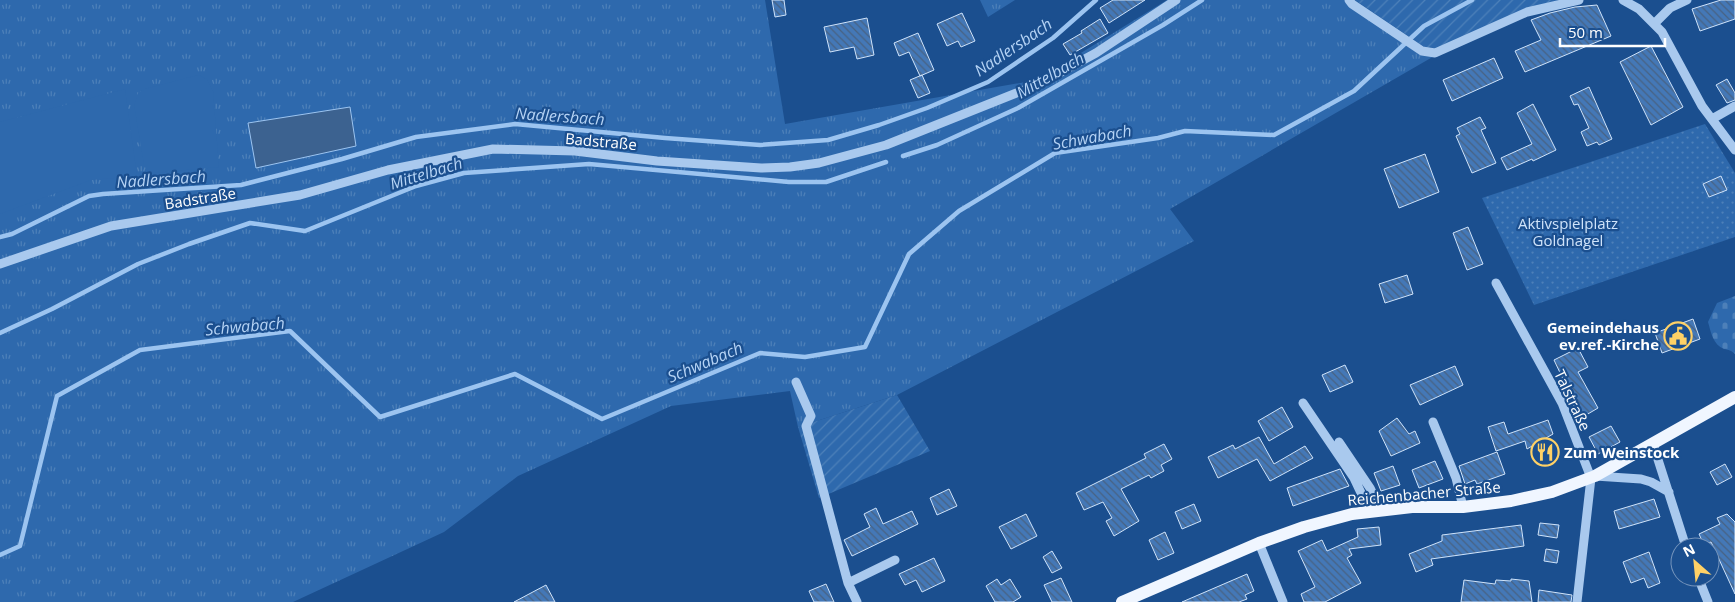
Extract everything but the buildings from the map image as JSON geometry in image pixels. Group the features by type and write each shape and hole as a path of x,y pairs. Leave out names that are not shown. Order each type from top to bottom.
{"main road":[{"name":"Reichenbacher Straße","path":"1122,602 1259,543 1304,526 1352,514 1412,507 1463,507 1511,501 1552,492 1593,477 1734,400"}],"street":[{"name":"Badstraße","path":"0,264 111,226 300,195 388,170 493,149 576,151 657,161 761,168 819,163 886,145 1039,84 1096,53 1176,0"},
{"path":"1349,0 1352,4 1422,51 1435,54 1527,12 1579,0"},
{"path":"1623,0 1639,9 1662,32 1702,106 1735,150"},
{"path":"1655,23 1670,8 1687,0"},
{"path":"1712,119 1735,106"},
{"name":"Talstraße","path":"1496,283 1562,403 1593,477"},
{"path":"796,382 811,416 806,426 848,583 857,602"},
{"path":"1303,403 1375,512"},
{"path":"1433,422 1456,478 1463,507"},
{"path":"1339,442 1370,488 1375,512"},
{"path":"1652,444 1683,537"},
{"path":"1577,602 1593,477 1641,479 1669,492"},
{"path":"1259,543 1283,602"},
{"path":"848,583 895,560"},
{"path":"1702,587 1708,602"}],"green space":[{"path":"0,0 765,0 785,124 1037,80 1167,0 1355,0 1436,55 1170,209 1194,241 897,395 798,427 790,391 671,406 518,476 444,532 293,602 0,602"},
{"path":"980,0 1015,0 988,17"},
{"path":"1355,0 1559,0 1436,55"},
{"path":"198,75 207,79 213,91 219,167 154,173 144,164 134,105 138,93 145,89"},
{"path":"125,89 137,176 91,180 0,214 0,122"},
{"name":"Aktivspielplatz Goldnagel","path":"1705,124 1735,173 1735,237 1534,305 1482,198"},
{"path":"1735,296 1735,354 1717,344 1708,322 1717,303"},
{"path":"897,395 930,451 819,498 798,427"}],"shaded area":[{"path":"350,107 356,146 256,168 248,123"}],"waterway":[{"name":"Nadlersbach","path":"0,237 12,234 89,196 241,185 342,159 416,137 515,124 760,145 828,140 927,108 988,82 1053,38 1096,0"},
{"name":"Mittelbach","path":"903,156 937,145 1018,108 1163,25 1202,0"},
{"name":"Schwabach","path":"0,555 20,546 57,396 140,350 290,331 380,417 515,374 602,419 760,353 805,357 865,347 909,254 959,211 1055,153 1158,138 1185,131 1274,135 1354,91 1424,26 1472,0"},
{"name":"Mittelbach","path":"0,333 52,309 138,264 189,244 250,223 305,231 416,186 464,173 589,164 789,182 826,182 886,162"}],"place":[{"name":"Gemeindehaus ev.ref.-Kirche","path":"1678,336"},
{"name":"Zum Weinstock","path":"1545,452"}]}
